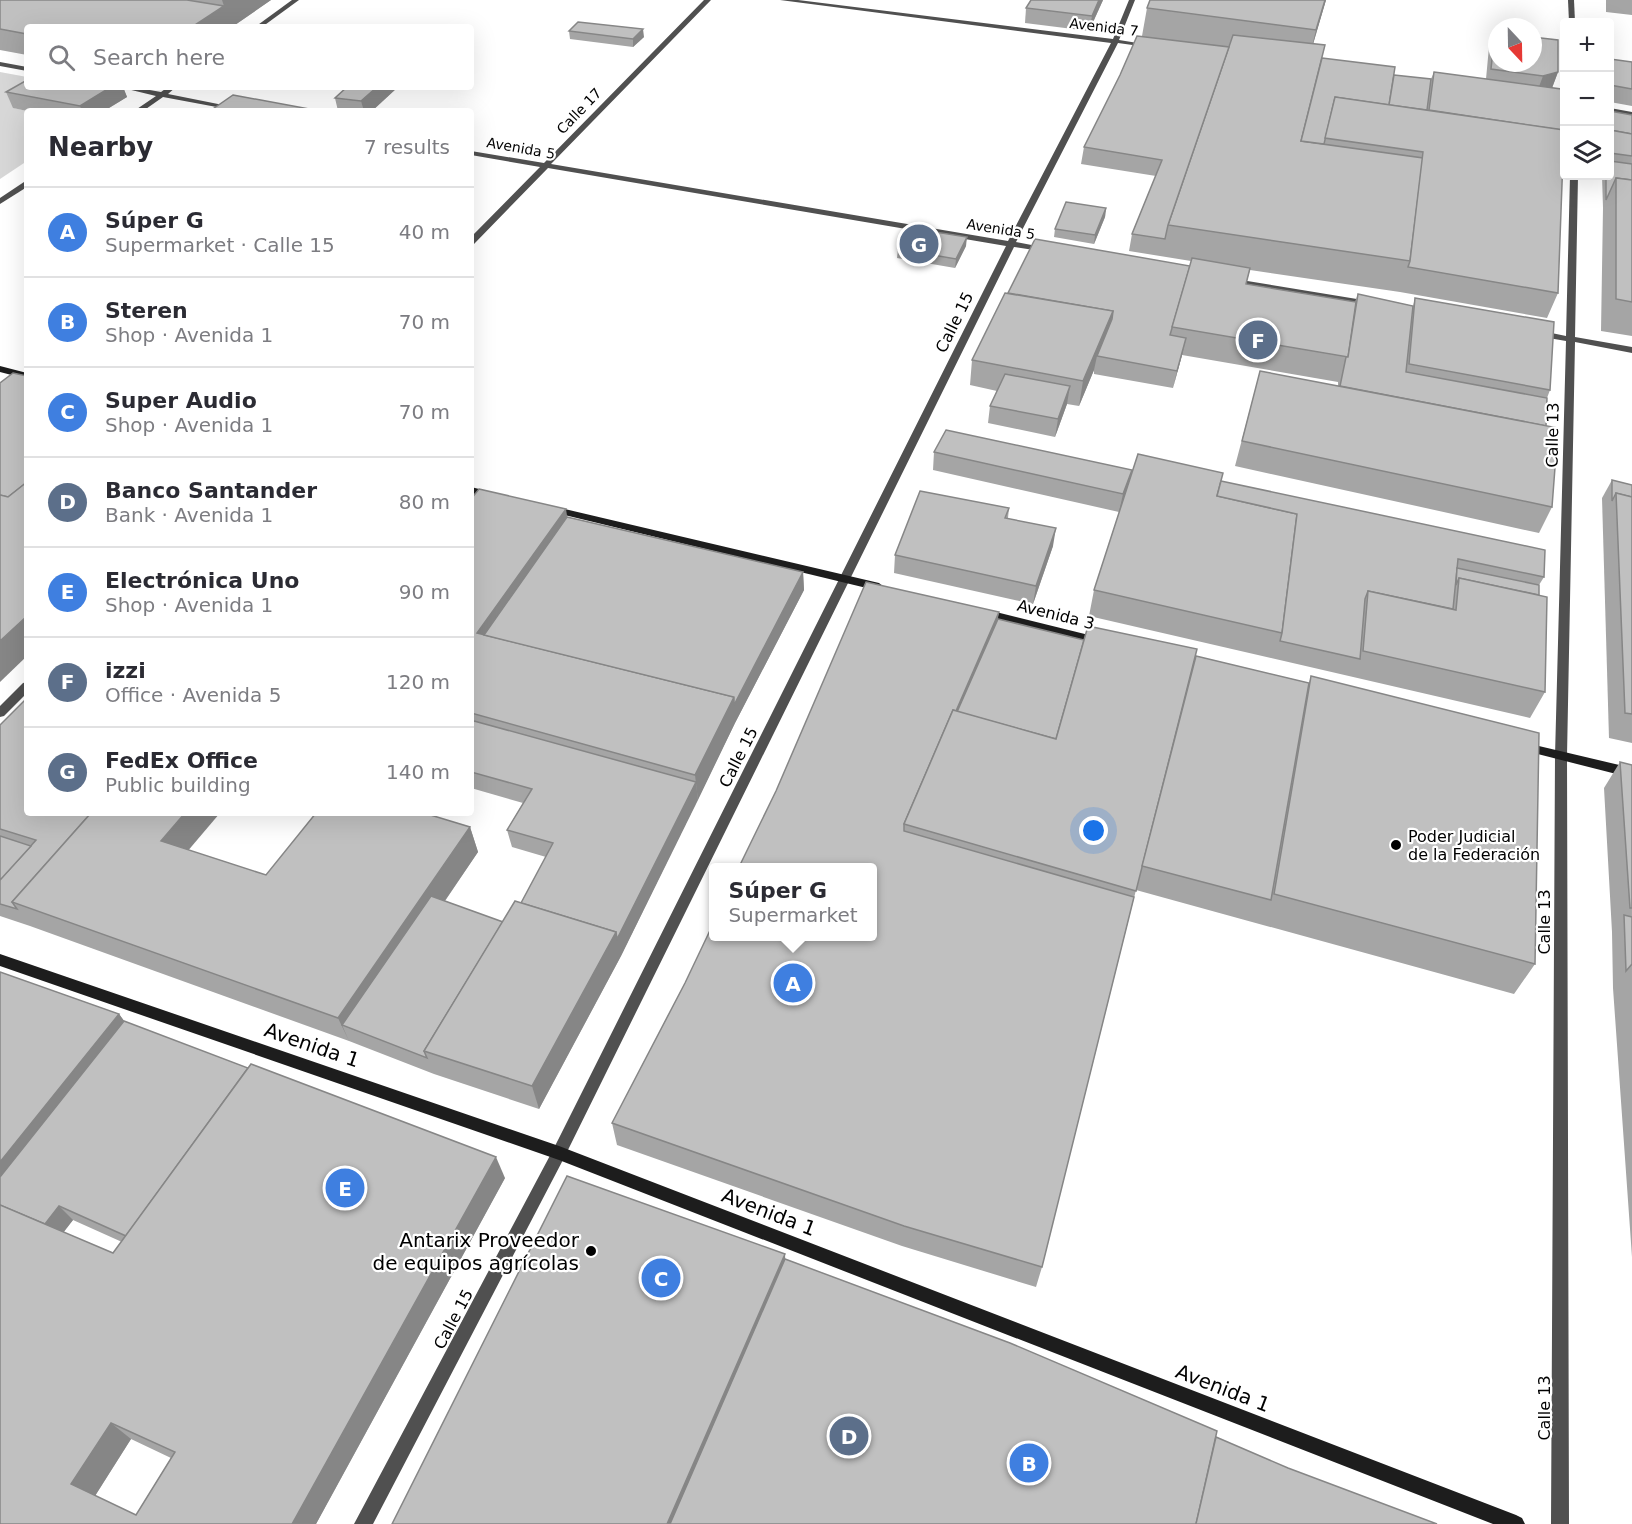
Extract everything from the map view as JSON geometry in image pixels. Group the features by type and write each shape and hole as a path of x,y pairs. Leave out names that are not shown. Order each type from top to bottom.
{"main road":[{"path":"0,369 24,375"},
{"path":"474,491 505,498"},
{"path":"539,506 891,590"},
{"name":"Avenida 3","path":"972,610 1111,644"},
{"path":"1514,744 1632,773"},
{"name":"Avenida 1","path":"0,960 559,1153 1516,1524"}],"street":[{"path":"262,24 296,0"},
{"name":"Calle 17","path":"474,239 708,0"},
{"name":"Avenida 7","path":"783,0 1151,45"},
{"name":"Calle 15","path":"363,1524 559,1153 1011,244 1116,40 1132,0"},
{"path":"1571,0 1572,18"},
{"path":"0,64 24,68"},
{"path":"137,90 233,108"},
{"path":"142,108 169,90"},
{"path":"1614,111 1632,114"},
{"name":"Avenida 5","path":"474,154 1058,252"},
{"name":"Calle 13","path":"1560,1524 1561,756 1574,180"},
{"path":"0,202 24,186"},
{"path":"1221,279 1384,307"},
{"path":"1524,330 1632,350"},
{"path":"0,713 24,689"}],"shaded area":[{"path":"0,72 24,76 25,90 14,108 24,110 24,163 0,179"}],"building":[{"path":"0,0 187,0 224,6 197,24 24,24 24,33 0,29"},
{"path":"1031,0 1099,0 1092,16 1026,8"},
{"path":"1150,0 1325,0 1316,30 1147,8"},
{"path":"578,22 643,29 633,39 569,31"},
{"path":"1233,35 1325,45 1301,141 1423,158 1410,261 1168,225"},
{"path":"1137,36 1229,47 1165,239 1132,234 1162,160 1084,147"},
{"path":"1542,38 1558,40 1558,72 1543,76 1513,72 1542,72"},
{"path":"1322,58 1395,67 1389,105 1335,97 1324,144 1301,141"},
{"path":"1614,60 1632,62 1632,89 1614,86"},
{"path":"1434,72 1560,89 1560,130 1429,110"},
{"path":"1394,75 1431,79 1427,110 1389,105"},
{"path":"24,82 24,90 106,90 80,106 6,92"},
{"path":"344,90 374,90 361,101 335,98"},
{"path":"233,95 304,108 214,108"},
{"path":"1335,97 1560,129 1560,180 1562,180 1558,293 1408,267 1423,152 1325,138"},
{"path":"1614,112 1632,115 1632,134 1614,131"},
{"path":"1614,131 1632,134 1632,156 1614,154"},
{"path":"1614,162 1632,164 1632,180 1616,178 1606,200 1606,180 1614,180"},
{"path":"1616,178 1632,180 1632,302 1616,299"},
{"path":"1066,202 1106,208 1095,235 1055,229"},
{"path":"910,228 967,237 956,259 898,249"},
{"path":"1035,239 1190,266 1170,335 1186,338 1177,371 1097,356 1113,311 1008,293"},
{"path":"1192,258 1250,268 1246,284 1356,302 1348,357 1172,327"},
{"path":"1005,293 1113,311 1083,381 972,360"},
{"path":"1358,294 1413,306 1406,372 1547,398 1546,426 1340,386 1346,357 1348,357"},
{"path":"1415,298 1554,322 1550,390 1409,364"},
{"path":"1260,371 1558,428 1552,507 1242,441"},
{"path":"13,373 24,375 24,484 8,497 0,495 0,383"},
{"path":"1005,374 1070,386 1058,419 990,406"},
{"path":"946,430 1132,470 1123,494 934,452"},
{"path":"1138,454 1223,473 1217,496 1297,514 1282,633 1094,590"},
{"path":"1612,480 1632,485 1632,497 1616,493 1612,501"},
{"path":"1221,481 1545,550 1544,577 1458,559 1453,609 1368,591 1365,599 1360,659 1280,641 1297,514 1217,496"},
{"path":"24,484 24,619 0,641 0,495 8,497"},
{"path":"479,489 566,509 477,633 734,697 695,775 474,714 474,495"},
{"path":"920,491 1009,508 1005,518 1056,528 1036,586 895,555"},
{"path":"1616,493 1632,497 1632,714 1625,713"},
{"path":"567,517 803,572 734,705 734,697 484,635"},
{"path":"1457,568 1539,585 1539,595 1459,578 1456,585"},
{"path":"1459,578 1547,597 1545,692 1363,651 1368,591 1456,610"},
{"path":"866,582 999,612 956,711 953,710 904,824 904,831 1134,897 1042,1267 904,1226 612,1123 709,933 709,941 877,941 877,863 741,863 776,791"},
{"path":"998,619 1084,640 1056,739 957,712"},
{"path":"1088,626 1197,649 1136,891 904,824 953,710 1056,739"},
{"path":"1196,656 1309,683 1271,900 1142,866"},
{"name":"Poder Judicial de la Federación","path":"1311,676 1539,733 1535,964 1274,894"},
{"path":"24,701 24,816 88,816 12,902 17,909 0,904 0,880 36,840 0,829 0,725"},
{"path":"474,721 696,782 617,939 616,932 521,903 553,843 507,830 532,789 474,773"},
{"path":"1620,762 1632,765 1632,908 1630,908"},
{"path":"88,816 182,816 161,841 266,875 314,816 434,816 470,827 338,1018 12,902"},
{"path":"0,836 31,846 0,880"},
{"path":"431,896 503,922 424,1051 427,1058 342,1025"},
{"path":"515,901 616,932 532,1086 424,1051"},
{"path":"1624,915 1632,917 1632,964 1626,971"},
{"path":"0,972 119,1014 0,1162"},
{"path":"124,1021 248,1068 126,1236 59,1206 45,1224 0,1205 0,1177"},
{"path":"251,1064 496,1157 292,1524 0,1524 0,1205 113,1253","holes":["111,1423 175,1452 136,1515 71,1484"]},
{"path":"567,1176 785,1254 667,1524 392,1524"},
{"path":"785,1259 1010,1343 1217,1431 1196,1524 670,1524"},
{"path":"1216,1437 1288,1468 1437,1524 1196,1524"}],"place":[{"name":"FedEx Office","path":"919,244"},
{"name":"izzi","path":"1258,340"},
{"name":"Poder Judicial de la Federación","path":"1396,845"},
{"name":"Súper G","path":"793,983"},
{"name":"Electrónica Uno","path":"345,1188"},
{"name":"Antarix Proveedor de equipos agrícolas","path":"591,1251"},
{"name":"Super Audio","path":"661,1278"},
{"name":"Banco Santander","path":"849,1436"},
{"name":"Steren","path":"1029,1463"}]}
